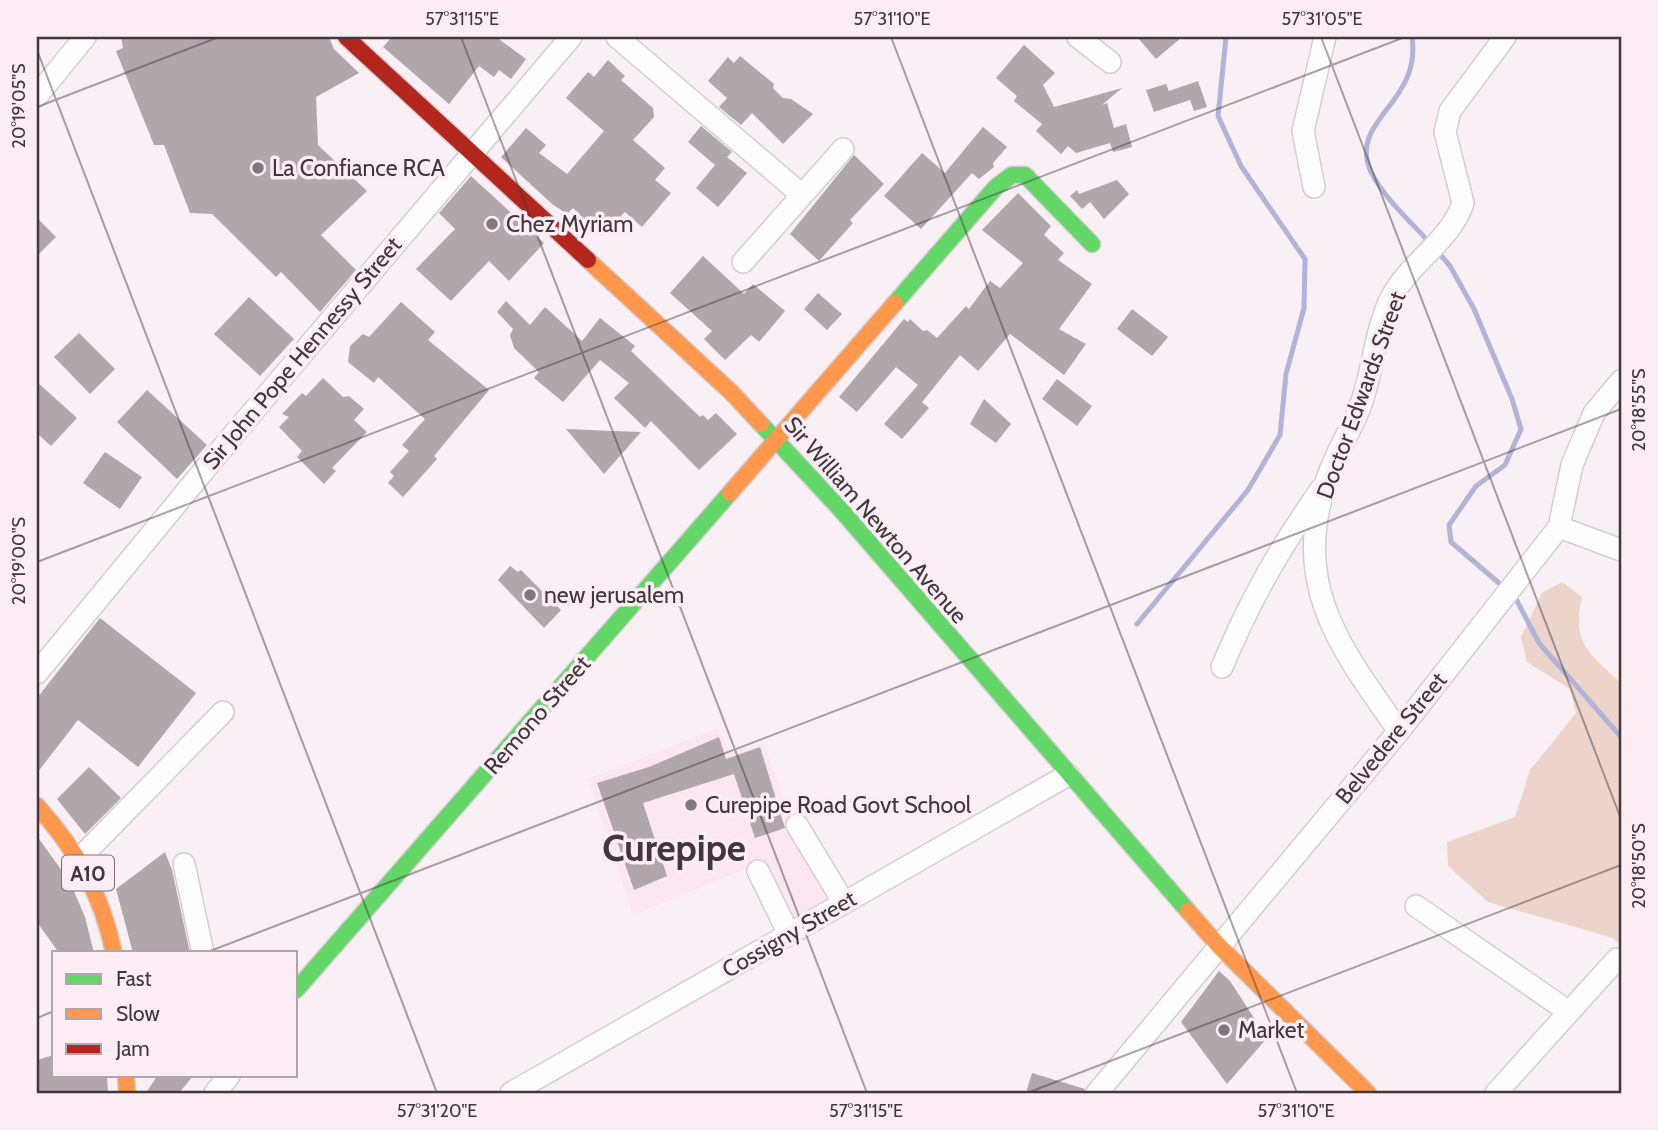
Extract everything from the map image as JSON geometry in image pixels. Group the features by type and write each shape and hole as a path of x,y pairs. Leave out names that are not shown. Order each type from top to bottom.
{"street":[{"path":"37,96 85,37"},
{"name":"Sir William Newton Avenue","path":"346,37 731,392 776,439 1219,946 1368,1093"},
{"name":"Sir John Pope Hennessy Street","path":"37,673 570,37"},
{"path":"617,37 802,195"},
{"path":"1078,37 1110,62"},
{"path":"1314,187 1303,131 1325,37"},
{"name":"Doctor Edwards Street","path":"1399,731 1339,641 1315,578 1314,541 1326,482 1343,438 1358,412 1389,302 1402,280 1458,217 1463,203 1445,132 1450,111 1504,37"},
{"path":"743,262 843,149"},
{"name":"Remono Street","path":"298,988 996,187 1012,175 1025,175 1092,244"},
{"path":"1621,381 1594,413 1572,465 1559,527 1621,550"},
{"path":"1222,667 1260,582 1326,482"},
{"name":"Belvedere Street","path":"1097,1093 1399,731 1559,527"},
{"path":"81,857 223,712"},
{"name":"Cossigny Street","path":"511,1093 1068,775"},
{"name":"A10","path":"37,806 81,857 106,915 114,951"},
{"path":"797,825 844,903"},
{"path":"184,864 204,951"},
{"path":"758,871 789,934"},
{"path":"1416,906 1569,1012"},
{"path":"1496,1093 1617,959"}],"shaded area":[{"path":"1562,582 1582,597 1579,627 1586,647 1621,684 1621,945 1613,938 1488,902 1448,866 1447,842 1515,817 1530,770 1576,713 1570,689 1527,662 1521,637 1542,593"},
{"name":"Curepipe Road Govt School","path":"718,728 730,751 764,743 795,831 836,901 791,928 758,864 633,915 588,779"}],"building":[{"name":"La Confiance RCA","path":"121,37 329,37 334,49 359,73 316,97 318,145 367,191 321,235 356,270 320,312 281,272 276,277 212,214 190,213 164,145 154,145 116,51 123,48"},
{"path":"392,37 496,37 526,59 511,79 499,70 494,77 479,66 449,104 383,47"},
{"path":"1137,37 1182,37 1156,59"},
{"path":"1024,45 1055,73 1043,85 1054,107 1122,88 1102,105 1107,103 1114,128 1126,124 1132,147 1113,152 1110,143 1076,153 1068,146 1061,154 1036,131 1042,124 1014,101 1017,96 996,78"},
{"path":"740,56 774,84 773,88 783,98 791,99 813,114 783,144 752,113 741,125 719,107 727,98 708,81 728,57 734,63"},
{"path":"608,60 625,76 621,80 653,108 654,117 633,140 665,168 655,180 671,193 642,227 625,212 601,236 573,208 567,214 552,204 501,157 526,128 546,145 539,153 567,174 604,131 566,98 588,72 594,77"},
{"path":"1198,81 1207,107 1194,111 1190,100 1154,112 1146,90 1166,84 1169,91"},
{"path":"701,126 732,152 727,157 747,173 718,207 696,188 715,165 688,142"},
{"path":"983,127 1007,147 993,163 994,167 979,179 972,173 921,229 884,196 922,153 945,173"},
{"path":"854,155 884,184 850,220 853,223 819,261 790,234"},
{"name":"Chez Myriam","path":"471,176 544,243 509,281 489,261 451,301 416,269 455,229 439,213"},
{"path":"1117,180 1129,194 1104,219 1090,202 1082,209 1070,196 1077,190 1079,194"},
{"path":"1018,193 1051,226 1044,235 1064,253 1058,260 1092,284 1059,329 1086,344 1064,375 1010,334 978,371 960,355 922,402 929,408 902,439 884,424 918,385 896,367 857,412 839,397 904,319 908,322 910,319 923,331 927,330 937,338 966,306 969,309 990,281 1000,288 1023,263 982,230"},
{"path":"37,218 56,237 37,256"},
{"path":"703,256 744,294 753,284 785,311 759,342 751,335 725,360 704,339 712,331 670,293"},
{"path":"818,293 842,314 827,330 804,309"},
{"path":"249,297 294,339 260,376 214,334"},
{"path":"506,301 530,325 545,307 582,341 600,318 635,346 631,351 700,417 703,415 708,420 716,413 737,434 699,470 651,421 645,428 614,398 629,383 600,360 563,402 534,378 539,372 514,348 510,335 513,329 497,312"},
{"path":"401,302 435,332 428,340 489,390 434,456 437,459 403,497 388,483 394,476 390,472 409,451 402,445 425,419 378,377 374,383 348,362 350,346 363,334 369,337"},
{"path":"1132,309 1168,337 1152,356 1117,329"},
{"path":"79,333 115,369 90,394 54,357"},
{"path":"323,378 343,397 349,396 364,409 354,420 367,432 332,468 336,471 324,484 297,457 302,451 279,427 289,417 282,414 302,393 306,396"},
{"path":"1057,379 1092,406 1077,426 1042,399"},
{"path":"37,382 77,418 51,446 37,433"},
{"path":"147,390 207,445 177,479 117,422"},
{"path":"984,399 1011,424 996,443 970,424"},
{"path":"566,429 614,431 641,432 604,474"},
{"path":"105,452 142,477 120,509 83,483"},
{"name":"new jerusalem","path":"510,566 518,572 521,570 561,610 544,628 498,580"},
{"path":"100,618 196,693 138,767 78,720 37,773 37,698"},
{"name":"Curepipe Road Govt School","path":"719,737 726,759 760,747 785,828 755,838 734,774 643,803 667,876 634,890 597,783 649,767"},
{"path":"89,767 121,798 85,834 57,799"},
{"path":"37,836 70,882 85,917 94,951 58,951 37,922"},
{"path":"165,852 172,870 190,951 132,951 116,889"},
{"name":"Market","path":"1219,971 1230,981 1267,1038 1227,1084 1181,1022"},
{"path":"52,1056 52,1078 107,1078 108,1093 37,1093 37,1060"},
{"path":"1032,1073 1085,1089 1084,1093 1026,1093"},
{"path":"156,1078 191,1078 179,1093 146,1093"}],"waterway":[{"path":"1137,624 1248,490 1280,435 1286,374 1304,308 1305,259 1241,166 1218,116 1226,37"},
{"path":"1412,37 1412,60 1406,79 1376,124 1369,138 1366,154 1371,172 1383,191 1429,242"},
{"path":"1436,250 1450,266 1474,309 1512,399 1521,429 1505,465 1476,486 1449,525 1451,542 1506,589"},
{"path":"1514,595 1539,643 1621,737"}],"traffic: fast":[{"path":"895,303 996,187 1012,175 1025,175 1092,244"},
{"path":"761,424 842,511 1188,911"},
{"path":"298,988 730,493"}],"traffic: slow":[{"path":"588,260 731,392 761,424"},
{"path":"730,493 895,303"},
{"path":"37,806 64,839 86,874 103,912 114,951"},
{"path":"1188,911 1219,946 1368,1093"},
{"path":"126,1078 127,1093"}],"traffic: jam":[{"path":"346,37 588,260"}],"place":[{"name":"La Confiance RCA","path":"258,168"},
{"name":"Chez Myriam","path":"492,224"},
{"name":"new jerusalem","path":"530,595"},
{"name":"Curepipe Road Govt School","path":"691,805"},
{"name":"Market","path":"1224,1030"}],"district":[{"name":"Curepipe","path":"674,847"}]}
